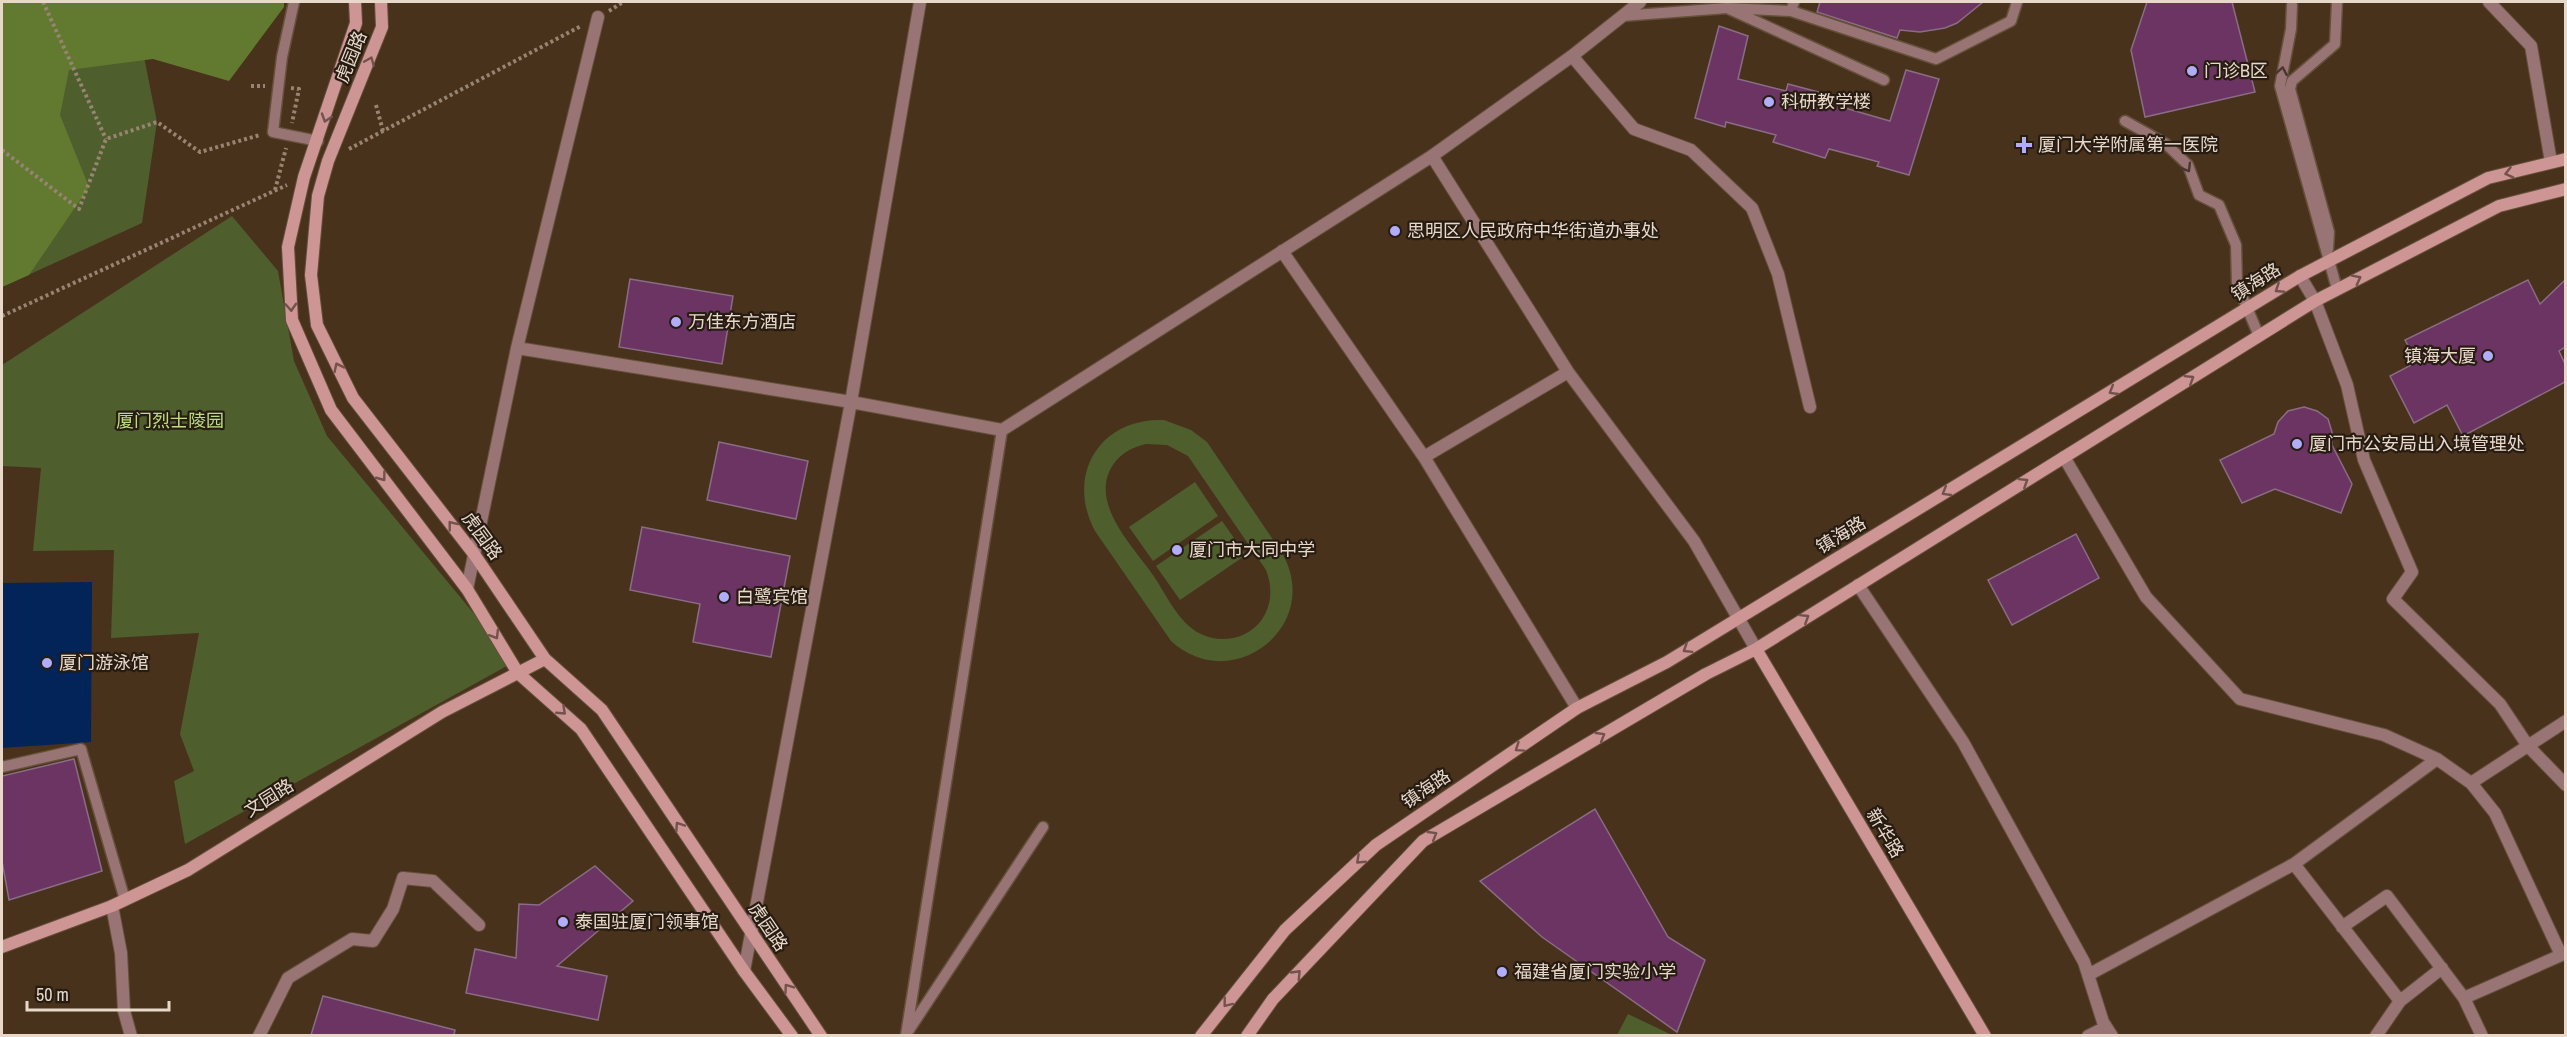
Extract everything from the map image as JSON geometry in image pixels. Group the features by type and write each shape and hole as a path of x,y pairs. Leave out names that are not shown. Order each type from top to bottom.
{"main road":[{"name":"虎园路","path":"355,2 356,23 304,177 288,247 292,320 331,410 467,589 518,673 581,729 785,1033"},
{"name":"虎园路","path":"381,2 382,27 374,52 327,161 318,196 310,275 317,325 353,398 474,554 546,658 602,710 751,935 821,1035"},
{"name":"镇海路","path":"1201,1035 1285,930 1376,845 1577,708 1667,662 2300,276 2488,178 2565,159"},
{"path":"1247,1035 1273,999 1423,842 1706,674 1755,649 2315,301 2499,206 2565,189"},
{"name":"新华路","path":"1755,649 1985,1035"},
{"name":"文园路","path":"2,947 112,906 188,870 442,712 546,658"}],"street":[{"path":"744,971 851,402 920,2"},
{"path":"517,348 851,402 1002,430 1432,156 1572,56 1640,2"},
{"path":"2489,2 2531,46 2551,162"},
{"path":"467,589 517,348 598,17"},
{"path":"1572,56 1634,129 1691,150 1752,208 1778,274 1810,407"},
{"path":"1432,156 1568,372 1694,541 1755,649"},
{"path":"1282,251 1424,457 1577,708"},
{"path":"2300,276 2315,301 2347,385 2364,460 2412,572 2393,599 2500,704 2528,746 2565,785"},
{"path":"1424,457 1568,372"},
{"path":"2064,457 2146,597 2240,699 2384,735 2437,759 2471,783 2495,813 2563,954 2464,999"},
{"path":"1858,585 1963,742 2084,962 2109,1031 2088,1035"},
{"path":"2471,783 2565,721"},
{"path":"2088,975 2294,864 2437,759"},
{"path":"2294,864 2400,1001"},
{"path":"259,1035 288,978 352,939 373,940 393,909 404,878 433,881 479,925"},
{"path":"2342,927 2387,896 2464,999 2482,1035"},
{"path":"112,906 121,953 124,1011 131,1035"},
{"path":"2376,1035 2400,1001 2442,968"}],"lane":[{"path":"294,2 282,57 273,132 318,141"},
{"path":"1622,16 1727,8 1793,6 1936,59 2011,21 2017,2"},
{"path":"2328,261 2329,232 2290,89 2292,81 2335,44 2337,2"},
{"path":"2292,5 2291,29 2280,86 2337,289"},
{"path":"1727,8 1884,80"},
{"path":"2125,121 2166,144 2188,165 2199,195 2219,205 2236,245 2237,284 2259,336"},
{"path":"906,1035 1002,430"},
{"path":"2,767 81,749 125,900"},
{"path":"906,1035 1043,827"}],"path":[{"path":"2,150 79,209 106,139 43,2"},
{"path":"327,161 623,2"},
{"path":"376,105 383,131"},
{"path":"106,139 157,122 200,152 273,132"},
{"path":"2,316 304,177"}],"green space":[{"path":"2,2 133,2 157,122 142,223 2,287"},
{"path":"2,2 284,2 284,7 229,81 153,59 69,70 60,115 89,187 29,275 2,287"},
{"name":"厦门烈士陵园","path":"232,216 278,271 294,361 327,436 514,662 185,844 174,781 194,771 180,734 199,633 111,638 114,550 33,551 41,468 2,466 2,365"},
{"path":"1164,420 1191,430 1207,442 1282,553 1292,580 1291,605 1281,628 1265,645 1244,657 1220,661 1195,656 1171,641 1095,531 1087,510 1084,490 1087,470 1094,453 1106,439 1122,428 1141,422","holes":["1141,445 1167,445 1188,456 1266,570 1270,584 1267,610 1254,628 1240,636 1217,639 1201,634 1186,623 1124,536 1109,507 1106,491 1107,477 1118,458"]},
{"path":"1195,482 1218,516 1153,561 1129,527"},
{"path":"1222,521 1246,555 1180,600 1156,566"},
{"path":"1628,1014 1672,1035 1617,1035"}],"water":[{"name":"厦门游泳馆","path":"92,582 91,742 2,748 2,583"}],"building":[{"path":"1820,2 1983,2 1957,23 1945,28 1920,32 1900,30 1897,38 1817,12"},
{"name":"门诊B区","path":"2147,2 2232,2 2255,92 2145,117 2131,50"},
{"name":"科研教学楼","path":"1719,26 1748,36 1738,79 1786,91 1788,84 1841,98 1838,106 1890,121 1906,70 1939,79 1909,175 1877,166 1879,162 1829,149 1825,158 1773,142 1776,135 1726,122 1725,127 1695,118"},
{"name":"万佳东方酒店","path":"630,279 733,296 722,364 619,347"},
{"name":"镇海大厦","path":"2528,280 2540,304 2565,280 2565,347 2559,351 2565,364 2565,382 2463,436 2447,405 2414,423 2390,376 2417,362 2405,340"},
{"path":"2304,407 2317,411 2328,419 2332,432 2332,445 2352,484 2341,513 2275,489 2242,503 2220,460 2274,434 2278,422 2288,411"},
{"path":"719,442 808,461 796,519 707,500"},
{"name":"白鹭宾馆","path":"642,527 790,556 771,657 693,642 700,604 630,590"},
{"path":"2076,534 2099,578 2012,625 1988,580"},
{"path":"74,759 102,871 9,900 2,861 2,776"},
{"path":"1595,809 1668,937 1705,960 1677,1032 1542,937 1480,881"},
{"path":"595,866 633,901 557,966 607,976 598,1020 466,993 475,949 516,958 519,904 539,905"},
{"path":"323,996 455,1030 454,1035 311,1035"}],"place":[{"name":"门诊B区","path":"2192,71"},
{"name":"科研教学楼","path":"1769,102"},
{"name":"厦门大学附属第一医院","path":"2024,145"},
{"name":"思明区人民政府中华街道办事处","path":"1395,231"},
{"name":"万佳东方酒店","path":"676,322"},
{"name":"镇海大厦","path":"2488,356"},
{"name":"厦门市公安局出入境管理处","path":"2297,444"},
{"name":"厦门市大同中学","path":"1177,550"},
{"name":"白鹭宾馆","path":"724,597"},
{"name":"厦门游泳馆","path":"47,663"},
{"name":"泰国驻厦门领事馆","path":"563,922"},
{"name":"福建省厦门实验小学","path":"1502,972"}]}
